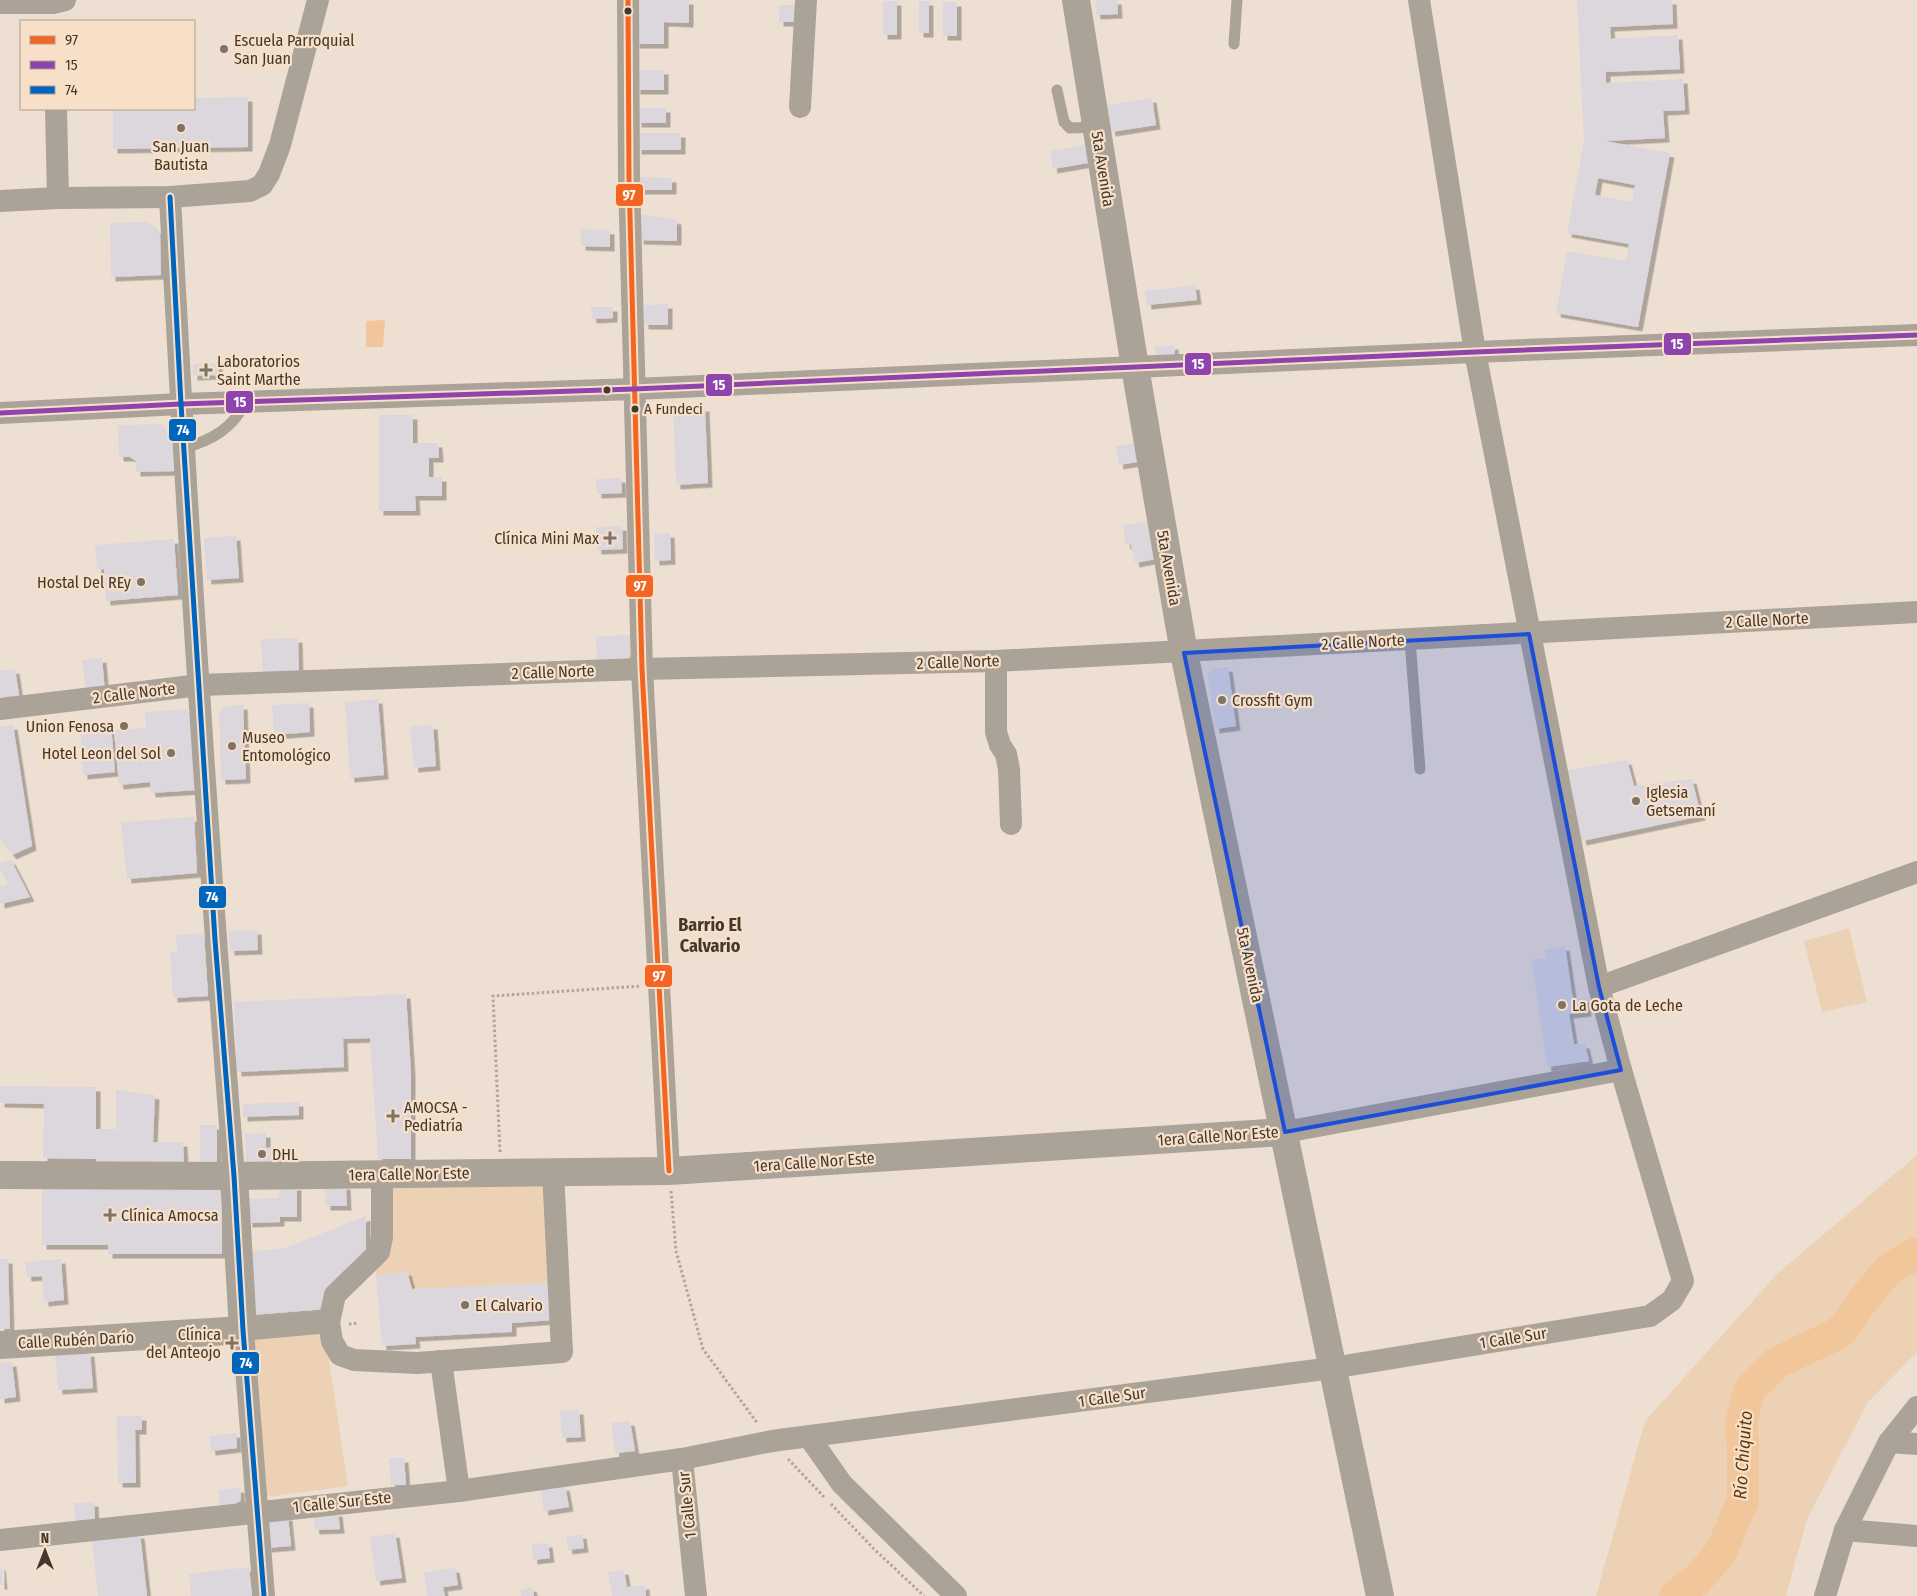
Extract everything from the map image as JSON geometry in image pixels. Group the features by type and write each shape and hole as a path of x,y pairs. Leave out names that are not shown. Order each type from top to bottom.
{"street":[{"path":"0,201 58,198 170,197 250,191 262,185 269,174 280,145 318,0"},
{"path":"628,0 629,178 642,669 669,1171"},
{"path":"800,107 806,0"},
{"name":"5ta Avenida","path":"1076,0 1135,367 1184,653 1380,1596"},
{"path":"1419,0 1475,352 1599,987 1621,1070"},
{"path":"0,3 57,8"},
{"path":"56,110 58,198"},
{"path":"170,197 181,404 215,940 264,1596"},
{"path":"0,413 181,404 634,389 1475,352 1917,336"},
{"name":"2 Calle Norte","path":"0,709 200,685 642,669 996,661 1184,653 1917,612"},
{"path":"996,661 996,732 1000,745 1006,754 1009,769 1011,824"},
{"path":"1599,987 1917,872"},
{"name":"1era Calle Nor Este","path":"0,1175 234,1176 669,1171 1285,1132 1621,1070"},
{"name":"1 Calle Sur","path":"696,1596 682,1459 772,1441 809,1438 1332,1368 1650,1316 1672,1300 1683,1281 1621,1070"},
{"path":"382,1174 382,1237 379,1252 335,1295 329,1322 332,1341 340,1355 354,1360 417,1363 562,1352 553,1171"},
{"path":"243,1330 329,1322"},
{"name":"Calle Rubén Darío","path":"0,1345 243,1330"},
{"path":"441,1361 459,1491"},
{"path":"1825,1596 1845,1530 1889,1442 1917,1407"},
{"path":"809,1438 842,1484 956,1596"},
{"path":"1889,1442 1917,1444"},
{"name":"1 Calle Sur Este","path":"0,1540 257,1511 459,1491 682,1459"},
{"path":"1845,1530 1917,1536"}],"lane":[{"path":"1234,44 1237,0"},
{"path":"1057,90 1064,122 1070,128 1097,128"},
{"path":"184,448 206,442 220,434 242,411 246,402"},
{"path":"1410,640 1420,769"}],"path":[{"path":"501,1172 493,996 658,985"},
{"path":"669,1171 676,1251 703,1349 761,1428"}],"highlighted area":[{"path":"1529,634 1599,987 1621,1070 1285,1132 1184,653"}],"shaded area":[{"path":"385,320 383,347 366,347 366,321"},
{"path":"1849,928 1867,1002 1822,1012 1804,941"},
{"path":"1917,1155 1917,1352 1868,1402 1807,1519 1786,1596 1596,1596 1645,1421 1777,1274"},
{"path":"547,1181 551,1283 412,1289 407,1271 376,1276 391,1183"},
{"path":"325,1333 348,1486 267,1497 251,1344 257,1339"}],"building":[{"path":"639,0 689,0 689,23 664,22 664,44 635,44"},
{"path":"1098,0 1117,0 1118,14 1096,15 1095,4"},
{"path":"1577,0 1672,0 1673,24 1610,27 1611,39 1678,35 1680,69 1606,72 1606,83 1683,79 1685,110 1663,111 1665,138 1605,141 1670,153 1638,327 1556,313 1567,251 1626,261 1629,244 1567,233 1584,141","holes":["1598,178 1635,185 1632,202 1595,195"]},
{"path":"883,1 897,1 897,35 883,35"},
{"path":"919,1 929,1 929,33 919,33"},
{"path":"943,2 957,2 957,36 943,36"},
{"path":"779,5 797,5 797,22 779,22"},
{"path":"636,70 664,70 664,90 636,90"},
{"name":"San Juan Bautista","path":"248,97 248,147 113,149 113,110 195,110 195,98"},
{"path":"1152,98 1156,125 1111,132 1107,105"},
{"path":"637,108 666,108 666,123 637,123"},
{"path":"637,133 681,133 681,150 637,150"},
{"path":"1085,145 1088,163 1053,169 1050,151"},
{"path":"639,177 672,178 672,190 639,190"},
{"path":"640,214 677,220 677,241 639,240"},
{"path":"149,222 160,234 161,275 111,277 110,223"},
{"path":"581,229 610,230 610,247 581,246"},
{"path":"1195,285 1197,300 1147,305 1145,291"},
{"path":"668,304 668,325 644,325 644,305"},
{"path":"591,307 613,307 613,318 592,319"},
{"path":"1174,345 1175,362 1157,363 1155,347"},
{"name":"Laboratorios Saint Marthe","path":"218,363 219,375 193,376 193,364"},
{"path":"705,407 708,483 676,485 673,409"},
{"path":"379,415 413,415 413,443 438,443 439,458 429,458 429,477 442,477 442,496 415,496 416,511 379,511"},
{"path":"161,424 173,434 175,471 136,472 136,461 130,457 119,457 118,425"},
{"path":"1134,443 1137,462 1119,465 1116,446"},
{"path":"621,478 622,493 597,494 596,479"},
{"path":"1150,521 1156,559 1135,563 1131,544 1126,545 1123,525"},
{"name":"Clínica Mini Max","path":"622,526 623,549 597,550 596,527"},
{"path":"670,533 671,560 655,561 654,534"},
{"path":"236,536 239,578 207,580 204,538"},
{"name":"Hostal Del REy","path":"174,539 178,595 106,601 104,569 97,570 95,545"},
{"path":"632,635 633,654 622,664 597,666 596,636"},
{"path":"298,638 299,674 263,675 261,639"},
{"path":"102,658 105,692 86,694 82,660"},
{"name":"Crossfit Gym","path":"1228,667 1236,726 1215,729 1208,675 1211,669"},
{"path":"15,669 20,701 11,703 10,696 5,697 7,703 0,704 0,671"},
{"path":"378,699 384,775 350,778 345,702"},
{"path":"309,703 310,732 274,735 272,705"},
{"name":"Museo Entomológico","path":"243,705 246,779 221,780 219,713 226,706"},
{"name":"Hotel Leon del Sol","path":"186,709 192,717 197,790 151,793 150,782 119,785 114,730 146,728 145,712"},
{"path":"13,725 32,846 12,855 0,837 0,727"},
{"path":"111,725 115,772 83,775 80,727"},
{"path":"433,725 436,766 414,768 410,726"},
{"name":"Iglesia Getsemaní","path":"1627,760 1634,786 1692,779 1701,816 1582,841 1568,770"},
{"path":"194,817 197,873 127,879 121,822"},
{"path":"11,860 30,897 0,904 0,886 8,884 0,870 0,863"},
{"path":"257,930 258,950 230,951 229,931"},
{"path":"204,933 208,996 173,998 170,952 177,952 176,935"},
{"name":"La Gota de Leche","path":"1565,946 1573,1000 1585,998 1587,1012 1569,1014 1574,1044 1585,1044 1589,1061 1547,1067 1532,960 1546,958 1545,950"},
{"path":"406,994 411,1072 411,1159 378,1159 370,1038 343,1039 344,1067 237,1072 234,1002"},
{"path":"0,1086 96,1087 96,1129 116,1129 116,1090 155,1095 153,1142 183,1142 184,1162 96,1164 96,1159 43,1158 44,1104 0,1103"},
{"path":"299,1102 299,1115 243,1117 243,1104"},
{"path":"200,1125 217,1125 217,1162 200,1167"},
{"name":"DHL","path":"266,1133 266,1148 277,1147 278,1165 253,1166 246,1161 245,1134"},
{"name":"Clínica Amocsa","path":"222,1185 222,1254 108,1254 108,1245 42,1245 42,1186"},
{"path":"346,1185 347,1206 326,1206 325,1186"},
{"path":"279,1186 297,1186 297,1217 280,1217 280,1222 248,1223 247,1199 279,1198"},
{"path":"366,1216 366,1253 326,1288 326,1309 251,1315 249,1251 282,1249"},
{"path":"0,1259 8,1259 10,1329 0,1329"},
{"path":"61,1259 64,1300 44,1302 42,1276 27,1277 25,1262"},
{"name":"El Calvario","path":"407,1271 412,1289 551,1283 553,1320 512,1323 512,1332 415,1337 416,1344 382,1346 376,1276"},
{"path":"90,1352 93,1388 58,1390 55,1355"},
{"path":"12,1362 16,1397 0,1399 0,1363"},
{"path":"579,1410 581,1437 562,1438 560,1411"},
{"path":"117,1416 142,1416 142,1430 135,1430 136,1483 118,1483"},
{"path":"630,1421 635,1451 615,1453 611,1423"},
{"path":"236,1433 237,1448 211,1451 209,1436"},
{"path":"389,1458 404,1458 406,1485 391,1485"},
{"path":"565,1486 569,1507 544,1511 541,1490"},
{"path":"240,1488 241,1500 234,1505 220,1506 218,1490"},
{"path":"94,1502 95,1520 75,1521 74,1503"},
{"path":"338,1512 340,1529 315,1530 313,1514"},
{"path":"288,1516 291,1546 267,1548 264,1518"},
{"path":"395,1533 402,1578 376,1581 370,1537"},
{"path":"140,1534 147,1596 98,1596 92,1539"},
{"path":"582,1534 584,1548 568,1550 566,1537"},
{"path":"548,1543 550,1558 533,1560 532,1544"},
{"path":"1,1565 3,1585 0,1585"},
{"path":"249,1567 252,1596 191,1596 189,1574"},
{"path":"455,1568 458,1585 443,1587 445,1596 427,1596 424,1572"},
{"path":"624,1570 627,1587 645,1585 646,1596 612,1596 608,1572"},
{"path":"532,1587 534,1596 521,1596 520,1590"}],"waterway":[{"name":"Río Chiquito","path":"1675,1596 1697,1580 1721,1552 1743,1500 1741,1424 1749,1390 1776,1363 1835,1335 1845,1327 1860,1304 1889,1269 1917,1253"}],"transit line":[{"name":"97","path":"628,0 629,178 642,669 669,1171"},
{"name":"74","path":"170,197 181,404 215,940 264,1596"},
{"name":"15","path":"0,413 181,404 634,389 1475,352 1917,335"}],"place":[{"name":"Escuela Parroquial San Juan","path":"224,49"},
{"name":"San Juan Bautista","path":"181,128"},
{"name":"Laboratorios Saint Marthe","path":"206,370"},
{"name":"A Fundeci","path":"635,409"},
{"name":"Clínica Mini Max","path":"610,538"},
{"name":"Hostal Del REy","path":"141,582"},
{"name":"Crossfit Gym","path":"1222,700"},
{"name":"Union Fenosa","path":"124,726"},
{"name":"Museo Entomológico","path":"232,746"},
{"name":"Hotel Leon del Sol","path":"171,753"},
{"name":"Iglesia Getsemaní","path":"1636,801"},
{"name":"La Gota de Leche","path":"1562,1005"},
{"name":"AMOCSA - Pediatría","path":"393,1116"},
{"name":"DHL","path":"262,1154"},
{"name":"Clínica Amocsa","path":"110,1215"},
{"name":"El Calvario","path":"465,1305"},
{"name":"Clínica del Anteojo","path":"232,1343"}],"district":[{"name":"Barrio El Calvario","path":"710,935"}]}
